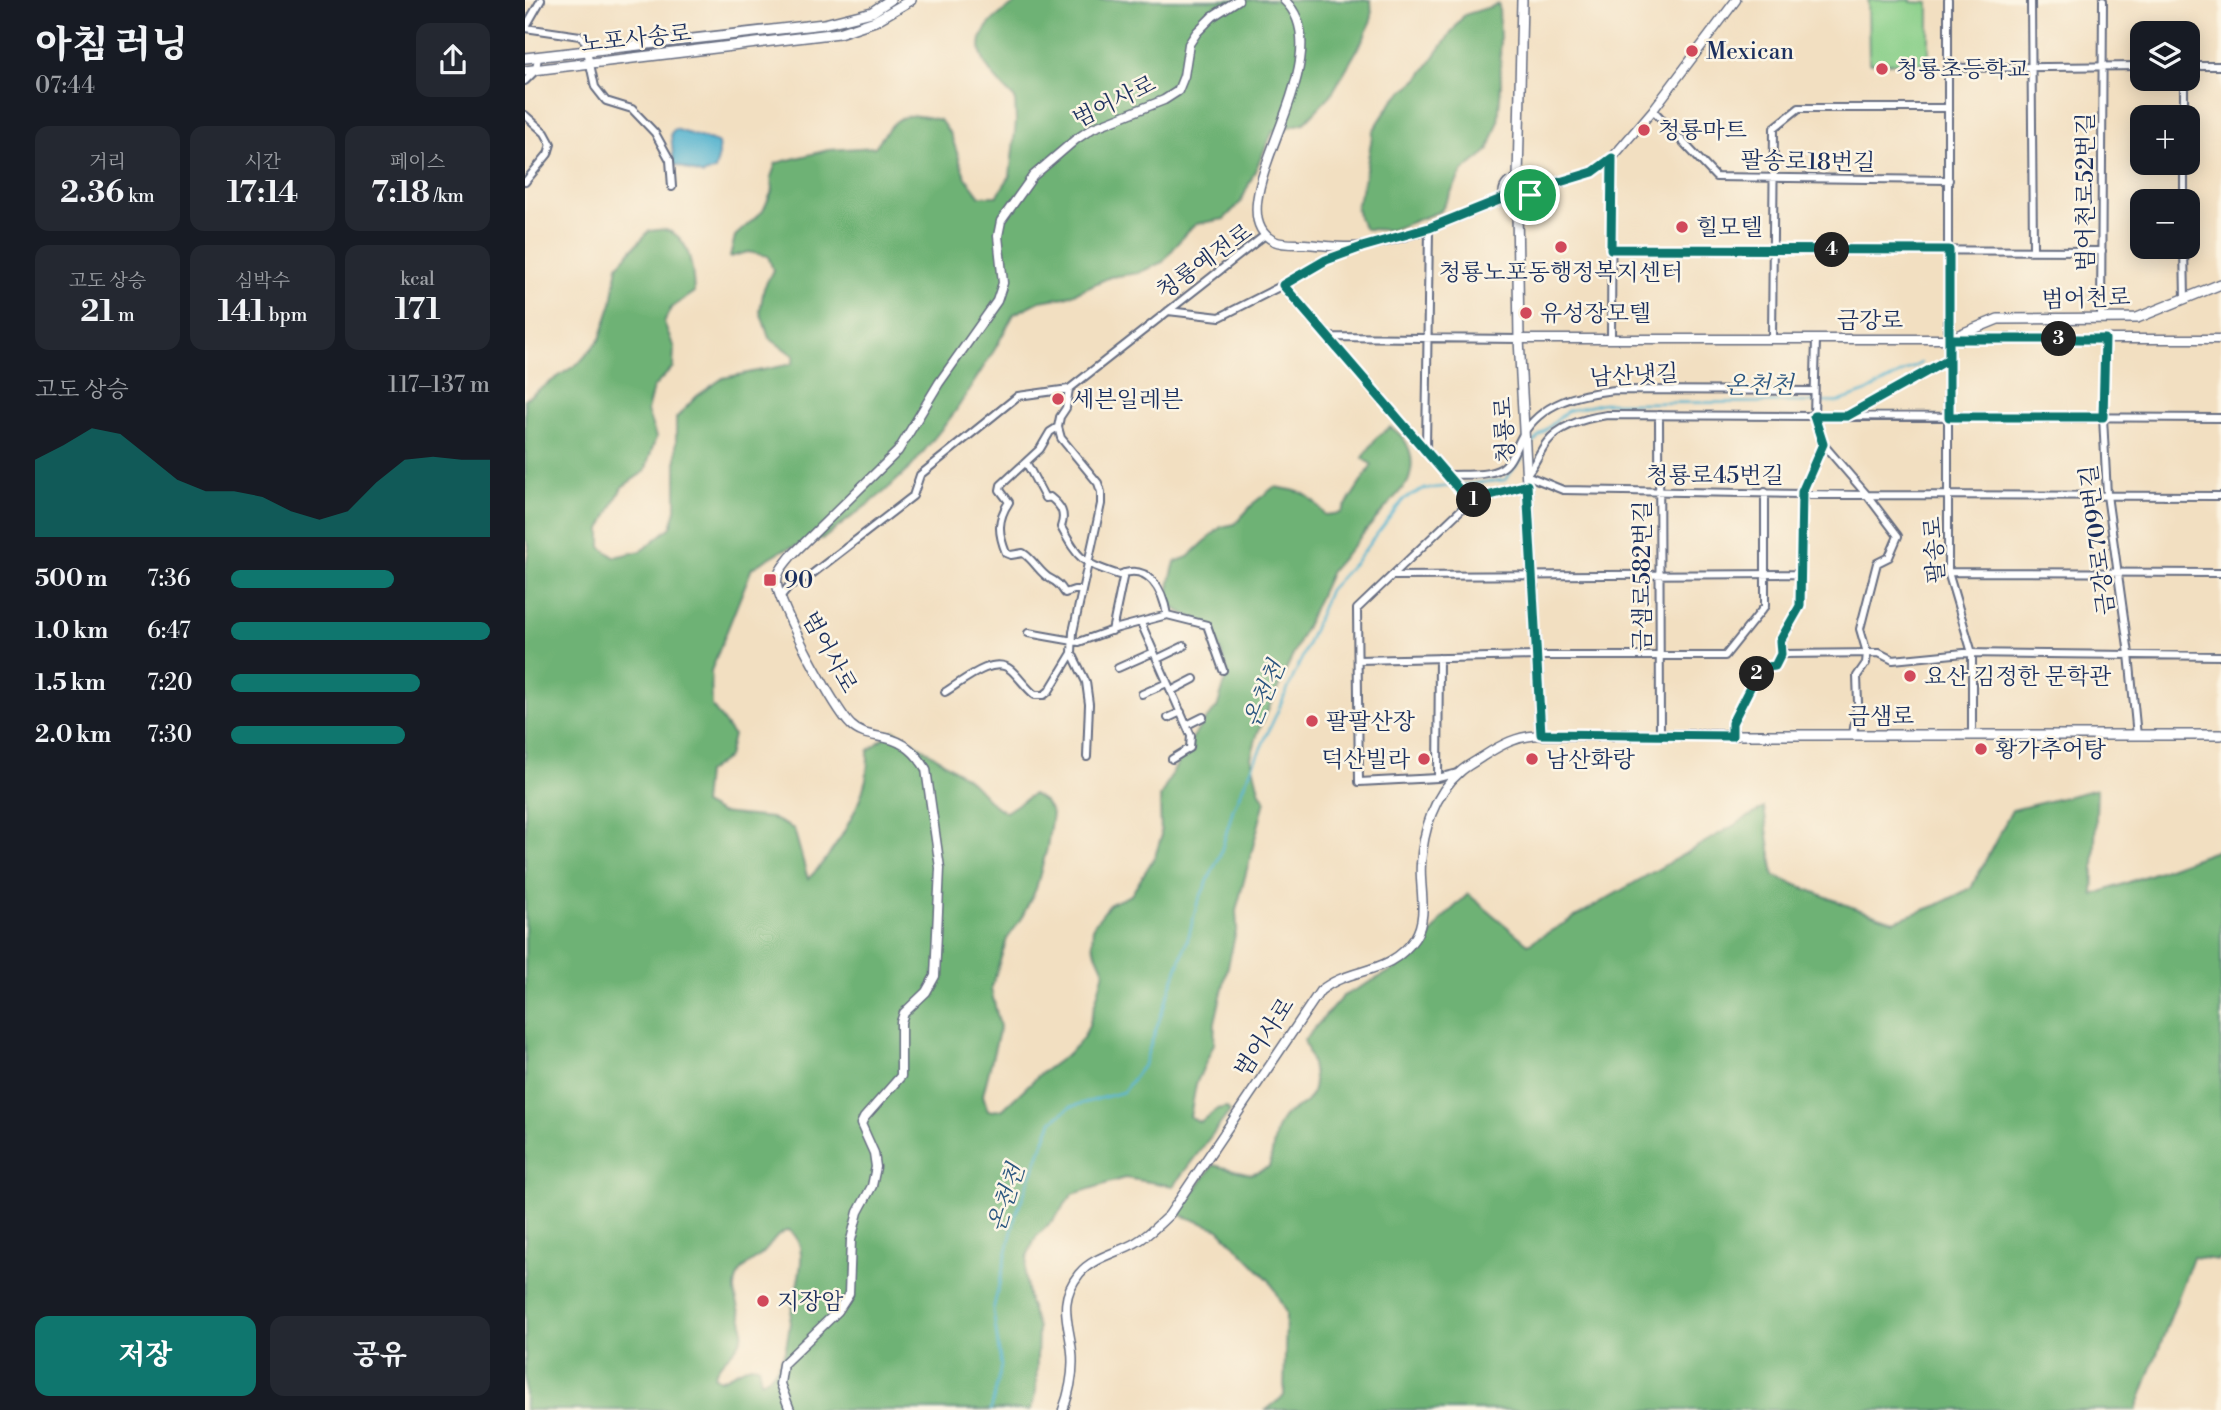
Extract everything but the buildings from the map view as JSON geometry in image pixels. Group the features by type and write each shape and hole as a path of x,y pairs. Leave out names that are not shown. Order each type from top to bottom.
{"main road":[{"name":"노포사송로","path":"525,58 824,24 871,12 890,0"},
{"name":"노포사송로","path":"525,71 839,33 875,21 911,0"},
{"path":"1518,179 1522,0"},
{"path":"1518,179 1526,183 1530,191 1526,203 1517,206 1509,204 1503,192 1506,184 1518,179"},
{"name":"청룡로","path":"1517,206 1519,339 1541,734"},
{"name":"범어천로","path":"1949,339 1998,319 2137,318 2221,285"},
{"name":"금샘로","path":"1541,734 2221,735"}],"street":[{"path":"541,0 525,28 580,36 585,41 592,79 599,94 606,102 632,109 661,141 670,160 672,187"},
{"name":"범어사로","path":"790,1410 780,1384 783,1364 838,1311 849,1294 851,1240 857,1212 872,1186 876,1167 874,1153 862,1124 864,1118 901,1076 901,1022 904,1013 926,992 935,976 940,868 926,769 907,746 888,738 866,735 851,726 785,612 776,584 781,568 898,451 939,383 997,301 1003,284 998,236 1002,221 1033,176 1093,128 1164,100 1178,91 1184,76 1189,44 1213,16 1238,0"},
{"path":"1265,235 1255,214 1257,192 1287,111 1302,52 1296,13 1285,0"},
{"path":"1530,191 1593,172 1612,158 1653,110 1736,0"},
{"name":"팔송로","path":"1948,0 1948,572 1972,653 1972,735"},
{"path":"2031,0 2033,250"},
{"name":"범어천로52번길","path":"2101,318 2103,0"},
{"path":"525,81 536,70 538,57"},
{"path":"1948,68 2130,66"},
{"path":"2200,66 2221,66"},
{"path":"1772,339 1774,128 1799,108 1948,108"},
{"name":"팔송로18번길","path":"1653,110 1716,177 1949,180"},
{"path":"525,115 545,133 551,144 548,154 525,182"},
{"path":"1611,339 1612,158"},
{"name":"청룡예전로","path":"1069,389 1265,235 1281,243 1362,247 1429,228 1504,198"},
{"path":"1426,449 1429,228"},
{"path":"1168,311 1220,317 1326,260 1362,247"},
{"path":"1611,249 2102,251"},
{"path":"2184,259 2185,299"},
{"path":"1283,285 1469,501"},
{"path":"1328,337 1519,339"},
{"name":"금강로","path":"1519,339 2221,339"},
{"path":"1816,339 1814,413 1823,444 1898,536 1889,557 1877,563 1863,612 1860,629 1867,653 1866,663 1857,676 1858,703 1853,734"},
{"name":"금강로709번길","path":"2105,339 2103,417 2106,495 2129,654 2137,736"},
{"path":"1847,416 1949,359"},
{"path":"780,597 789,586 812,574 913,495 920,475 1018,396 1069,389 1066,408 1058,427 1061,438 1098,483 1101,492 1072,653 1044,695 1035,695 1004,664 993,663 945,692"},
{"name":"남산냇길","path":"1448,475 1482,474 1500,469 1508,462 1537,415 1559,402 1585,393 1615,390 1814,393"},
{"path":"1460,772 1438,778 1359,782 1357,609 1469,501 1526,480 1548,439 1574,423 1607,415 1814,413 1847,416 2221,418"},
{"name":"금샘로582번길","path":"1659,415 1660,736"},
{"path":"1058,427 1050,432 1040,449 1001,485 1000,490 1009,502 998,521 1006,553 1023,553 1029,557 1047,577 1056,580 1065,593 1082,590"},
{"path":"1732,736 1732,723 1760,668 1775,666 1781,654 1780,641 1800,606 1802,492 1823,444"},
{"path":"1026,462 1045,498 1051,498 1061,506 1062,527 1078,556 1119,575 1144,574 1151,578 1159,589 1167,615"},
{"name":"청룡로45번길","path":"1526,480 1563,490 1867,495 2221,496"},
{"path":"1358,660 1725,656 1765,606 1765,492"},
{"path":"1948,572 2221,573"},
{"path":"1112,631 1124,573"},
{"path":"1392,576 1800,574"},
{"path":"1028,633 1085,642 1167,615 1207,625 1223,670"},
{"path":"1141,623 1187,725 1192,742 1190,748 1172,759"},
{"path":"1118,668 1184,646"},
{"path":"1072,653 1086,682 1090,731 1087,757"},
{"path":"1781,654 1879,653 1893,660 1972,653 2221,656"},
{"path":"1438,778 1439,658"},
{"path":"1171,691 1194,679"},
{"path":"1142,694 1167,682"},
{"path":"1168,718 1181,712"},
{"path":"1187,725 1203,717"},
{"name":"범어사로","path":"1063,1410 1072,1381 1072,1351 1065,1317 1068,1293 1080,1273 1101,1258 1136,1242 1169,1215 1320,991 1331,982 1387,965 1406,951 1418,933 1423,911 1420,867 1423,835 1447,787 1460,772 1507,741 1541,734"}],"green space":[{"path":"1021,0 1371,0 1372,17 1364,38 1331,95 1304,123 1273,131 1241,202 1224,219 1196,224 1163,262 1138,273 1110,277 1066,297 1040,301 1014,314 955,412 912,466 884,492 824,538 783,550 752,568 711,671 712,706 733,735 728,757 706,773 703,804 720,813 771,818 794,829 808,879 826,858 851,819 866,779 868,751 894,730 964,776 994,805 1006,812 1033,794 1045,802 1052,813 1047,848 1036,889 1020,921 1007,939 991,989 1000,1027 983,1095 988,1111 1002,1110 1083,1038 1104,971 1092,944 1093,926 1110,904 1131,895 1155,856 1161,838 1160,797 1185,749 1204,721 1217,708 1228,672 1212,626 1178,610 1169,600 1175,562 1188,557 1221,527 1235,524 1255,502 1274,487 1304,494 1314,501 1325,515 1341,513 1372,465 1363,458 1376,438 1390,427 1403,438 1410,451 1412,466 1408,482 1331,571 1258,732 1251,757 1259,790 1265,801 1236,911 1237,927 1215,1022 1214,1044 1196,1084 1190,1117 1200,1122 1217,1109 1226,1107 1230,1111 1173,1186 1125,1178 1073,1194 1036,1237 1028,1254 1025,1274 1029,1302 1038,1328 1036,1391 1031,1410 525,1410 525,572 529,546 525,539 525,399 580,362 600,339 612,303 618,265 649,231 664,229 681,240 689,256 694,292 671,308 664,322 674,348 673,367 653,388 647,411 656,437 645,471 622,487 601,529 601,547 614,557 641,551 671,527 676,510 676,418 697,396 723,378 792,364 794,356 769,338 760,311 764,288 773,270 768,256 748,252 730,257 735,236 763,211 773,189 771,177 776,163 828,150 875,147 889,128 901,118 927,117 940,120 951,135 965,176 980,196 997,196 1010,176 1016,122 1015,99 990,71 980,46 982,35 1002,12","holes":["789,1230 800,1246 801,1267 787,1341 779,1365 771,1375 761,1381 758,1366 750,1365 720,1380 714,1376 716,1370 737,1346 743,1332 735,1287 737,1277 781,1233"]},
{"path":"1868,0 1911,0 1929,3 1929,63 1869,63"},
{"path":"1499,4 1501,85 1498,123 1488,151 1462,172 1441,211 1391,230 1365,229 1356,207 1364,181 1373,131 1394,99 1419,78 1464,15"},
{"path":"2097,789 2093,895 2221,849 2221,1255 2218,1260 2193,1257 2136,1410 1266,1410 1284,1396 1286,1313 1270,1281 1219,1229 1178,1214 1213,1165 1251,1174 1269,1167 1276,1132 1282,1120 1305,1103 1313,1089 1314,1073 1304,1040 1343,996 1399,967 1425,944 1442,919 1468,894 1528,944 1764,808 1774,876 1894,921 1937,905 1971,888 2012,810"}],"water":[{"path":"675,129 718,143 719,155 715,170 703,175 674,164 671,133"}],"waterway":[{"name":"온천천","path":"1528,450 1539,436 1567,411 1603,403 1838,402 1866,392 1921,363"},
{"name":"온천천","path":"991,1410 1001,1366 993,1310 1016,1214 1052,1121 1070,1107 1123,1092 1144,1064 1189,935 1197,904 1220,855 1233,809 1302,658 1329,590 1356,561 1404,499 1424,489 1505,480 1522,458"}],"place":[{"name":"Mexican","path":"1692,51"},
{"name":"청룡초등학교","path":"1882,69"},
{"name":"청룡마트","path":"1644,130"},
{"name":"힐모텔","path":"1682,227"},
{"name":"청룡노포동행정복지센터","path":"1561,247"},
{"name":"유성장모텔","path":"1526,313"},
{"name":"세븐일레븐","path":"1058,399"},
{"name":"90","path":"770,580"},
{"name":"요산 김정한 문학관","path":"1910,676"},
{"name":"팔팔산장","path":"1312,721"},
{"name":"황가추어탕","path":"1981,749"},
{"name":"덕산빌라","path":"1424,759"},
{"name":"남산화랑","path":"1532,759"},
{"name":"지장암","path":"763,1301"}],"route":[{"path":"1530,195 1529,200 1522,206 1513,206 1504,198 1429,228 1326,260 1283,285 1469,501 1527,485 1541,734 1732,736 1732,723 1760,668 1775,666 1781,654 1780,641 1800,606 1802,492 1823,444 1814,416 1847,416 1949,359 1949,339 2105,339 2103,417 1949,417 1949,359 1949,339 1949,250 1611,249 1612,158 1593,172 1530,191 1530,195"}]}
